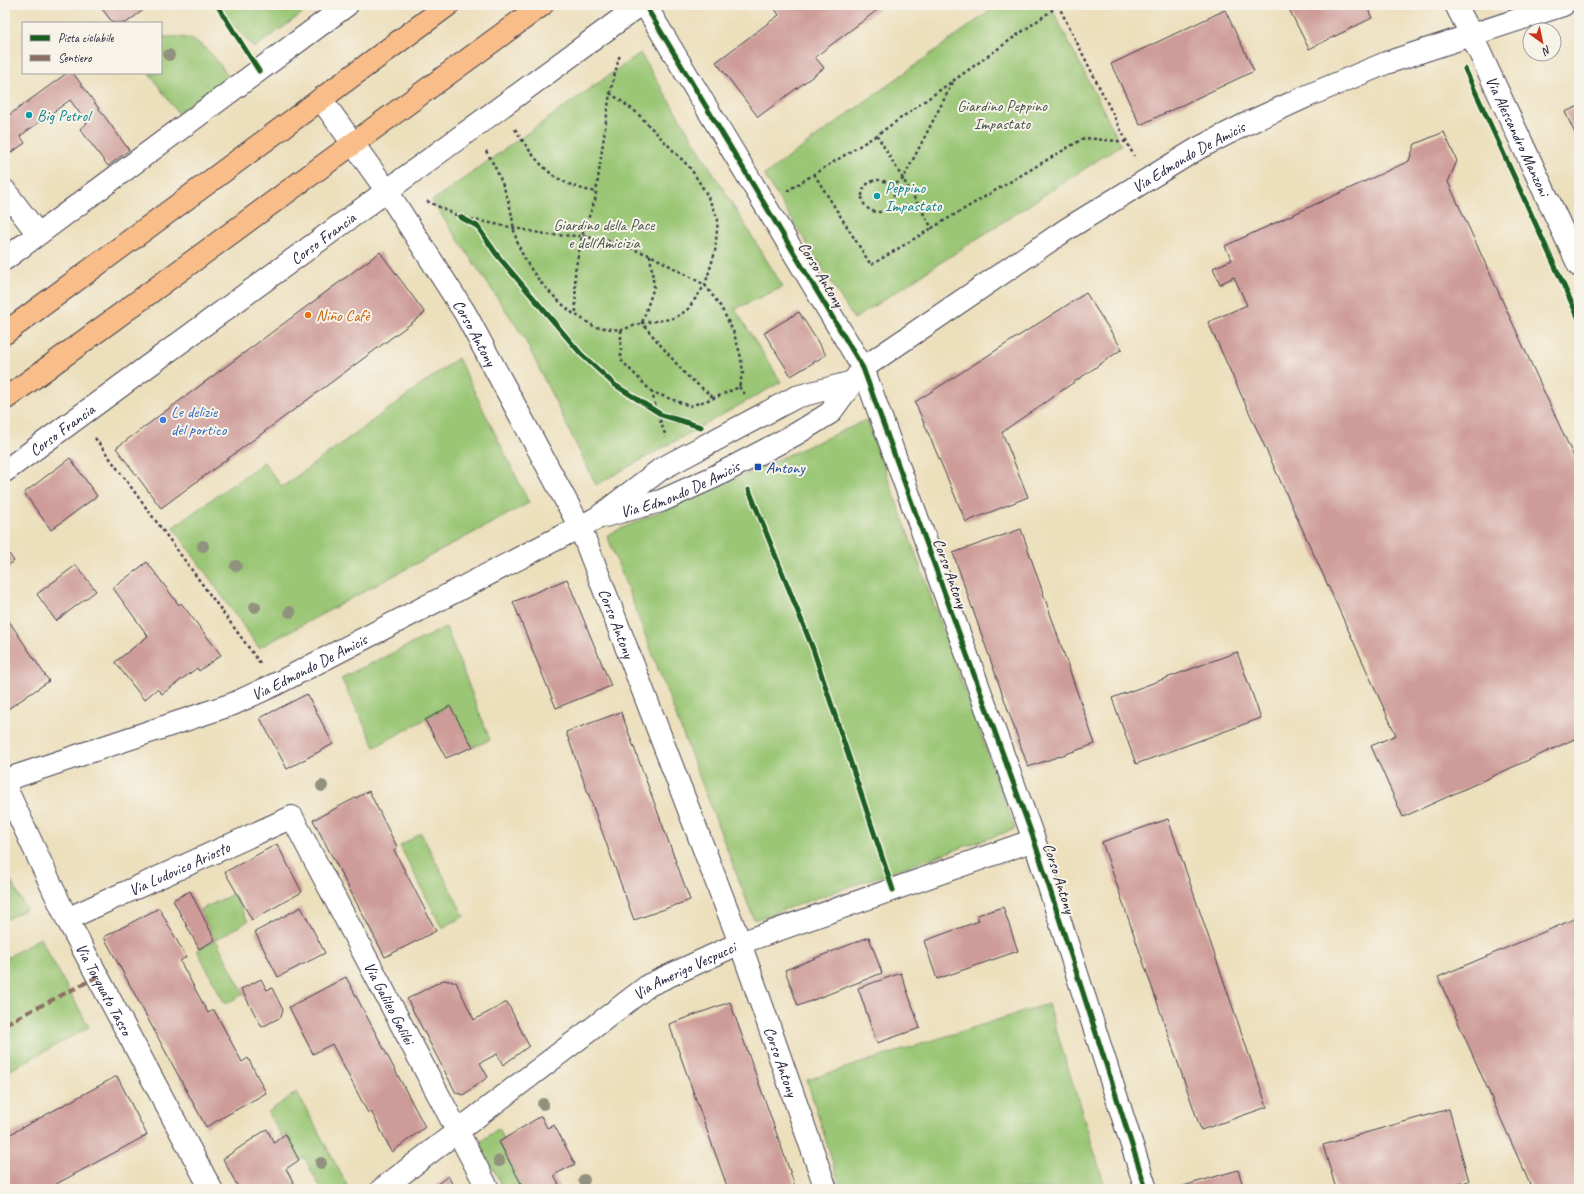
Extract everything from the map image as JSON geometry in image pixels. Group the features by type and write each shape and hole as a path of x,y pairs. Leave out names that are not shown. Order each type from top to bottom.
{"main road":[{"path":"5,333 448,5"},
{"path":"5,399 542,5"}],"street":[{"path":"5,259 347,5"},
{"name":"Corso Francia","path":"5,471 640,5"},
{"name":"Corso Antony","path":"645,5 765,205 858,375 1034,840 1146,1189"},
{"name":"Via Alessandro Manzoni","path":"1456,5 1472,36 1579,266"},
{"name":"Via Edmondo De Amicis","path":"5,780 233,704 276,684 588,523 662,469 708,443 796,397 858,375 1067,229 1197,149 1246,124 1305,96 1386,63 1564,5"},
{"name":"Corso Antony","path":"321,99 354,144 395,185 466,313 588,523 740,943 826,1189"},
{"path":"5,191 38,234"},
{"name":"Via Edmondo De Amicis","path":"588,523 661,500 714,477 789,437 830,413 858,375"},
{"name":"Via Torquato Tasso","path":"5,786 66,919 211,1189"},
{"name":"Via Ludovico Ariosto","path":"66,919 292,817"},
{"name":"Via Galileo Galilei","path":"292,817 488,1189"},
{"name":"Via Amerigo Vespucci","path":"382,1189 457,1130 649,985 740,943 1034,840"}],"path":[{"path":"765,205 877,135 1058,5 1146,180"},
{"path":"576,315 575,271 582,236 595,200 610,92 622,48 615,24"},
{"path":"891,187 903,179 954,80"},
{"path":"470,130 486,152 495,168 511,210 516,238 535,274 546,290 576,315 595,327 621,330 642,323 671,319 688,309 705,285 715,252 718,219 706,193 691,169 636,112 610,92"},
{"path":"501,107 535,158 557,179 568,184 596,192"},
{"path":"877,135 932,228"},
{"path":"814,174 871,265 1084,138 1127,142"},
{"path":"877,180 887,183 891,187 894,197 890,206 886,210 881,212 870,211 863,204 861,193 867,184 877,180"},
{"path":"395,185 477,226"},
{"path":"460,217 550,235 582,236 608,241 650,255 705,285 721,307 733,331 740,353 743,372 739,387 714,398 690,406 652,392 621,360 621,330"},
{"path":"642,323 654,287 650,255"},
{"path":"642,323 686,375 714,398"},
{"path":"652,392 667,438"},
{"path":"651,408 659,414"},
{"path":"80,417 276,684"}],"green space":[{"path":"216,5 314,5 254,48"},
{"name":"Giardino Peppino Impastato","path":"998,5 1050,5 1121,145 854,319 764,175"},
{"path":"162,37 184,37 194,40 205,48 228,76 178,113 150,74 162,74"},
{"name":"Giardino della Pace e dell'Amicizia","path":"640,53 783,287 735,309 781,382 596,485 523,336 432,201"},
{"path":"458,358 529,503 259,648 173,527 264,462 282,487"},
{"path":"867,420 1015,829 754,920 607,535"},
{"path":"446,627 490,740 473,747 449,706 375,747 341,678"},
{"path":"421,833 464,916 442,928 400,846"},
{"path":"5,870 26,909 5,920 5,908 7,907 5,903"},
{"path":"233,894 248,921 216,940 244,994 225,1004 197,950 215,940 200,910"},
{"path":"40,938 89,1027 5,1073 5,959"},
{"path":"1048,1004 1106,1189 841,1189 807,1080"},
{"path":"297,1092 347,1185 341,1189 321,1189 304,1157 299,1160 286,1134 282,1137 268,1112"},
{"path":"499,1128 504,1139 499,1142 524,1189 504,1189 483,1150 480,1142"}],"building":[{"path":"99,5 150,5 127,22 112,22"},
{"path":"772,5 884,5 815,57 824,68 758,117 716,62 779,15"},
{"path":"1287,5 1366,5 1372,18 1309,49"},
{"path":"1225,10 1254,71 1140,125 1111,64"},
{"name":"Big Petrol","path":"66,74 74,74 129,150 108,166 80,129 87,123 70,100 20,136 25,143 5,157 5,118"},
{"path":"1579,106 1579,142 1565,112"},
{"path":"1444,132 1457,161 1448,182 1579,468 1579,737 1403,817 1371,746 1396,735 1208,322 1247,305 1234,277 1220,284 1213,268 1232,260 1225,246 1409,161 1415,144"},
{"path":"380,252 425,313 161,508 116,448"},
{"path":"1086,293 1122,349 1002,432 1028,497 966,522 915,402"},
{"path":"799,312 826,355 791,376 764,333"},
{"path":"70,458 97,496 51,530 24,493"},
{"path":"1021,529 1095,744 1028,767 953,553"},
{"path":"5,548 14,561 5,568"},
{"path":"147,562 179,605 181,603 221,655 199,671 197,668 162,694 157,689 144,700 115,662 148,636 113,588"},
{"path":"76,565 96,591 56,621 37,594"},
{"path":"567,579 611,686 556,708 513,602"},
{"path":"5,615 49,681 5,711"},
{"path":"1237,652 1261,718 1136,764 1112,698"},
{"path":"307,694 333,744 287,769 260,718"},
{"path":"450,706 473,747 446,758 425,720"},
{"path":"621,712 690,900 634,920 566,732"},
{"path":"369,791 397,847 394,850 436,931 385,957 313,820"},
{"path":"1168,819 1267,1107 1201,1130 1102,842"},
{"path":"277,844 302,892 252,920 225,872"},
{"path":"190,891 215,940 199,949 173,900"},
{"path":"301,907 325,953 278,977 255,932"},
{"path":"1003,907 1018,951 937,979 924,941 979,921 977,915"},
{"path":"159,908 186,957 180,961 208,1013 214,1010 242,1062 248,1058 266,1093 206,1127 104,937"},
{"path":"1579,917 1579,1189 1532,1189 1438,977"},
{"path":"869,937 882,973 798,1006 785,970"},
{"path":"901,973 920,1028 877,1043 858,988"},
{"path":"346,977 425,1127 392,1152 371,1111 368,1113 332,1044 313,1054 289,1007"},
{"path":"261,979 267,990 272,988 283,1010 281,1017 262,1027 241,989"},
{"path":"443,980 456,982 474,1020 507,1002 529,1046 503,1065 497,1054 480,1063 488,1077 463,1095 456,1093 407,999"},
{"path":"730,1002 796,1189 728,1189 669,1024"},
{"path":"117,1076 147,1135 47,1189 5,1189 5,1137"},
{"path":"1449,1109 1469,1181 1442,1189 1336,1189 1323,1145"},
{"path":"541,1116 547,1128 554,1125 575,1164 554,1175 561,1189 524,1189 499,1142"},
{"path":"267,1129 274,1143 285,1134 299,1160 286,1169 297,1189 239,1189 223,1159"},
{"path":"1238,1170 1244,1189 1173,1189"},
{"path":"448,1176 455,1189 431,1189"}],"marked path":[{"path":"5,1024 97,977"}],"cycle path":[{"path":"217,5 259,71"},
{"path":"645,5 863,368 1034,840 1146,1189"},
{"path":"1465,69 1579,319"},
{"path":"460,217 477,226 497,255 581,354 615,385 662,415 701,427"},
{"path":"749,490 813,649 893,890"}],"place":[{"name":"Big Petrol","path":"29,115"},
{"name":"Peppino Impastato","path":"877,196"},
{"name":"Niño Cafè","path":"308,315"},
{"name":"Le delizie del portico","path":"163,420"},
{"name":"Antony","path":"758,467"}]}
